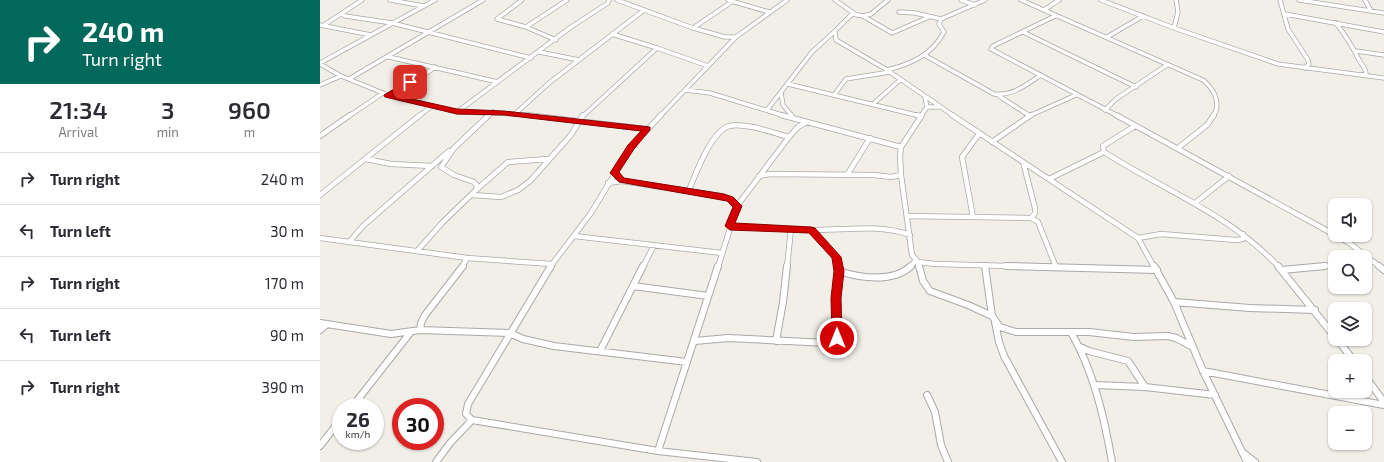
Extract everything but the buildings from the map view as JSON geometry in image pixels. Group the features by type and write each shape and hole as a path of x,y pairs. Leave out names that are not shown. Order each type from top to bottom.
{"street":[{"path":"322,25 362,0"},
{"path":"390,0 424,6"},
{"path":"320,64 435,0"},
{"path":"349,79 389,57 414,40 483,0"},
{"path":"522,0 497,19 526,27 556,40"},
{"path":"526,27 567,0"},
{"path":"457,112 587,16 608,3 609,0"},
{"path":"617,0 693,28 725,37 736,37"},
{"path":"626,3 630,0"},
{"path":"728,0 769,12"},
{"path":"757,462 658,451 472,420 466,414 468,404 552,264 591,213 631,147 731,44 736,37 787,0"},
{"path":"835,0 855,14 863,16 892,33 929,17"},
{"path":"863,16 871,14 888,0"},
{"path":"961,0 975,5"},
{"path":"899,12 915,13 941,19 985,0"},
{"path":"1021,0 1208,83 1214,90 1216,112 1207,125 1178,148"},
{"path":"1044,10 1058,0"},
{"path":"1100,0 1174,28 1278,64 1384,78"},
{"path":"1174,28 1178,12 1176,0"},
{"path":"1280,0 1288,29 1308,60 1309,64 1305,68"},
{"path":"1299,0 1384,13"},
{"path":"1318,0 1322,4"},
{"path":"1366,0 1371,11"},
{"path":"693,28 733,1"},
{"path":"515,114 549,83 644,10"},
{"path":"343,12 343,16 392,23 531,58"},
{"path":"767,110 812,52 852,14 855,14"},
{"path":"1285,14 1384,32"},
{"path":"1056,16 993,46 991,49 1178,148 1328,231"},
{"path":"1107,37 1143,16"},
{"path":"834,94 846,79 889,71 926,56 942,39 944,30 939,24 941,19"},
{"path":"1336,23 1356,51 1360,62 1366,70 1366,74 1361,75"},
{"path":"322,25 371,35"},
{"path":"835,31 836,40"},
{"path":"1023,32 1136,87"},
{"path":"612,34 708,66"},
{"path":"725,37 731,44"},
{"path":"826,40 836,40 889,71 979,134 1024,162 1138,238 1174,302 1191,346 1247,462"},
{"path":"472,195 479,194 500,197 509,195 526,183 575,131 578,122 587,111 657,48"},
{"path":"1356,51 1384,55"},
{"path":"539,52 579,60"},
{"path":"926,56 999,96 1030,116"},
{"path":"389,57 498,82"},
{"path":"320,64 341,76 388,95 457,112 493,112 647,129"},
{"path":"1105,110 1116,99 1168,65"},
{"path":"388,95 424,75 435,67"},
{"path":"999,96 1013,93 1041,75"},
{"path":"320,85 341,76"},
{"path":"872,104 900,80"},
{"path":"788,84 920,116"},
{"path":"685,90 710,93 767,110 772,113 792,117 901,147"},
{"path":"320,136 383,93"},
{"path":"781,93 784,105 792,117"},
{"path":"992,142 1030,116 1076,95"},
{"path":"925,97 928,102 927,107 901,147 900,156 901,175 912,255 917,261 923,281 930,291 968,305 994,319 1006,330 1016,332 1105,332 1134,337 1168,336 1176,338 1191,346"},
{"path":"320,194 432,106"},
{"path":"927,107 941,107"},
{"path":"349,242 364,225 454,148 493,112"},
{"path":"797,119 798,127"},
{"path":"658,451 695,341 737,206 789,137 798,127 807,122"},
{"path":"689,190 712,142 723,128 732,126 763,130 789,137"},
{"path":"1104,152 1103,146 1135,126"},
{"path":"973,217 962,157 979,134"},
{"path":"847,175 870,138"},
{"path":"441,167 454,148"},
{"path":"1049,179 1104,152"},
{"path":"1104,152 1194,203 1242,233 1282,270 1328,328"},
{"path":"366,159 391,164 441,167 454,175 474,182 477,186 476,190"},
{"path":"418,250 442,223 508,162 513,160 537,162 548,159"},
{"path":"1024,162 1035,208 1035,213 1031,218"},
{"path":"766,168 770,174"},
{"path":"615,173 622,180"},
{"path":"759,176 770,174 891,177 901,175"},
{"path":"1194,203 1229,176"},
{"path":"608,183 622,180 689,190 730,199 737,206"},
{"path":"907,216 1031,218 1038,222 1056,267"},
{"path":"730,226 811,230 888,230 902,231 910,235"},
{"path":"776,341 784,295 791,229"},
{"path":"695,341 728,338 828,343 835,341 837,338 836,298 839,271 836,257 811,230"},
{"path":"1138,238 1161,234 1236,240 1243,239 1242,233"},
{"path":"574,236 722,253"},
{"path":"320,238 418,250 467,258 552,264"},
{"path":"1348,242 1384,270"},
{"path":"600,351 654,245"},
{"path":"420,330 419,325 422,317 449,286 464,265 467,258"},
{"path":"839,271 850,275 882,277 906,270 917,261 985,265 1157,270"},
{"path":"985,265 994,319 1004,356 1062,462"},
{"path":"1282,270 1328,266"},
{"path":"633,286 708,296"},
{"path":"1174,302 1250,308 1315,310"},
{"path":"320,323 384,334 420,330 510,333 523,339 554,346 687,362"},
{"path":"320,330 327,324"},
{"path":"998,335 1006,330"},
{"path":"359,398 410,332"},
{"path":"1071,332 1080,347 1095,385 1107,429 1112,462"},
{"path":"1342,346 1349,354"},
{"path":"1080,347 1089,351 1128,361 1145,387"},
{"path":"1203,370 1384,405"},
{"path":"1095,385 1145,387 1214,395"},
{"path":"1372,386 1384,402"},
{"path":"927,394 935,412 941,445 948,462"},
{"path":"436,462 451,442 472,420"},
{"path":"320,446 332,431"},
{"path":"1243,452 1255,462"}],"route":[{"path":"410,82 388,95 457,112 493,112 647,129 631,147 615,173 622,180 721,196 730,199 737,206 730,226 811,230 828,248 836,257 839,271 836,298 837,338"}]}
